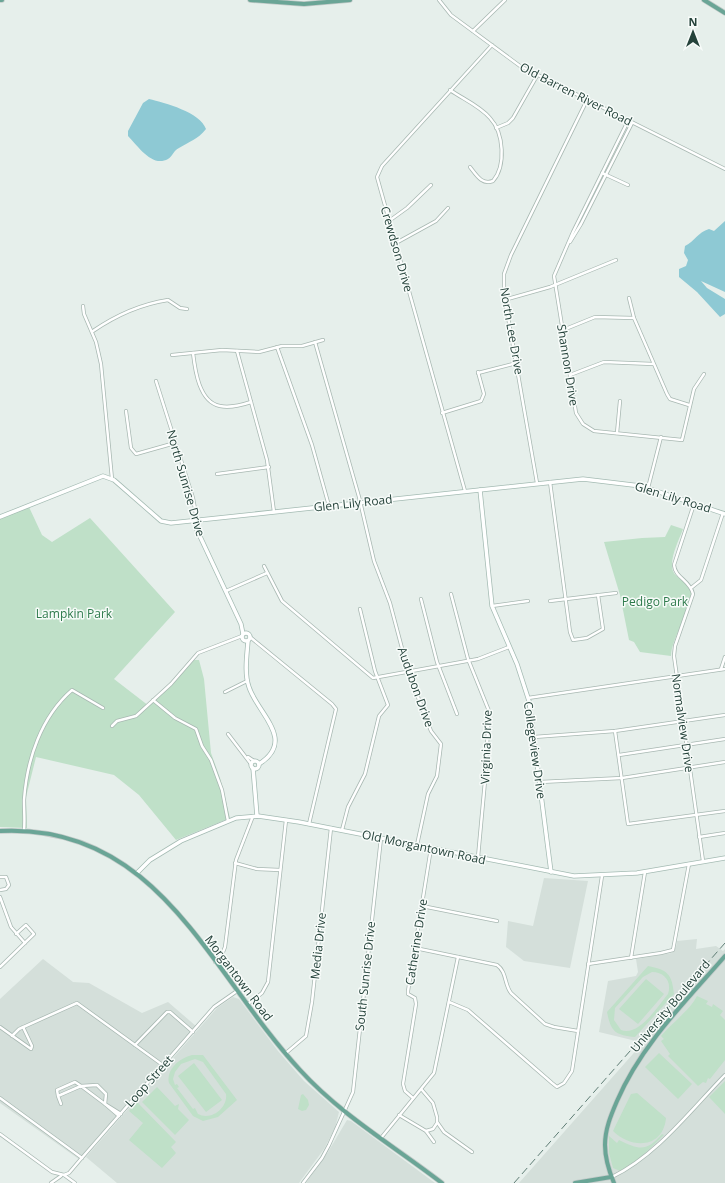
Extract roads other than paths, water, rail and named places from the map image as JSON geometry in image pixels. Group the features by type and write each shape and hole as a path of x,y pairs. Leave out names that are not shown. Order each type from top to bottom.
{"main road":[{"path":"250,0 300,4 350,0"},
{"path":"704,0 725,13"},
{"name":"Morgantown Road","path":"0,831 24,831 56,836 79,842 105,853 137,873 172,906 285,1054 315,1086 345,1112 442,1183"},
{"name":"University Boulevard","path":"614,1183 605,1153 606,1130 627,1078 652,1040 725,956"},
{"path":"575,1183 611,1177"}],"street":[{"name":"Old Barren River Road","path":"439,0 448,12 520,66 725,169"},
{"path":"473,31 505,0"},
{"name":"Crewdson Drive","path":"465,491 442,413 390,221 377,182 379,170 492,45"},
{"path":"496,128 508,123 513,118 538,74"},
{"path":"450,90 487,115 496,128 503,155 502,163 495,180 490,183 480,180 470,168"},
{"name":"North Lee Drive","path":"537,483 517,363 504,300 504,279 508,260 587,100"},
{"name":"Shannon Drive","path":"628,121 584,208 555,272 554,286 563,330 576,413 582,422 594,431 682,440 690,405"},
{"name":"Shannon Drive","path":"569,243 588,210 632,123"},
{"path":"615,147 619,148"},
{"path":"602,172 628,185"},
{"path":"390,221 413,204 431,185"},
{"path":"396,243 436,221 448,208"},
{"path":"584,208 588,210"},
{"path":"504,300 554,286 616,260"},
{"path":"629,298 634,318 653,364 669,397 690,405 695,386 704,374"},
{"path":"93,331 110,320 154,302 168,300 180,308 187,309"},
{"path":"0,517 94,478 105,476 112,479 101,368 93,331 84,314 84,306"},
{"path":"563,330 595,318 634,318"},
{"path":"172,355 237,351 256,352 277,347 300,346 323,340"},
{"name":"Audubon Drive","path":"315,342 361,502 374,561 389,601 408,672 431,731 441,746 437,776 428,794 417,846"},
{"path":"277,347 312,445 329,506"},
{"path":"237,351 269,467 274,512"},
{"path":"193,353 198,377 204,393 210,401 218,406 224,407 251,402"},
{"path":"570,375 604,362 653,364"},
{"path":"442,413 481,401 484,394 478,372 517,363"},
{"name":"North Sunrise Drive","path":"156,381 193,498 198,530 242,627 247,647 247,681"},
{"path":"617,433 620,401"},
{"path":"126,411 131,448 136,454 175,443"},
{"path":"648,488 661,437"},
{"path":"217,474 269,467"},
{"name":"Glen Lily Road","path":"112,479 161,521 171,523 537,483 593,479 648,488 724,513"},
{"path":"550,482 570,635 573,640 590,637 604,629 598,595"},
{"name":"Collegeview Drive","path":"480,490 492,606 528,698 551,872"},
{"path":"694,504 674,565 677,573 691,588 701,580 724,513"},
{"path":"264,566 277,594 284,604 373,678 469,661 482,658 509,647"},
{"path":"225,591 268,573"},
{"name":"Normalview Drive","path":"691,588 692,596 674,650 676,676 703,862"},
{"path":"550,601 616,593"},
{"name":"Virginia Drive","path":"451,594 469,661 489,711 486,781 478,858"},
{"path":"421,599 439,667 457,714"},
{"path":"492,606 528,601"},
{"path":"342,830 348,807 365,774 379,716 388,707 378,678 360,609"},
{"path":"112,726 117,721 136,716 172,682 187,663 200,652 245,638 254,640 332,704 336,709 309,824"},
{"path":"721,669 725,656"},
{"path":"528,698 725,669"},
{"path":"225,692 247,681 251,693 270,723 274,733 272,752 264,760 255,762"},
{"path":"24,831 26,784 38,737 48,717 60,701 72,690 103,708"},
{"path":"153,700 175,718 196,729 202,746 211,760 222,790 228,821"},
{"path":"534,737 615,731 725,715"},
{"path":"615,731 628,824 725,811"},
{"path":"228,734 246,755 255,762"},
{"path":"619,755 725,739"},
{"path":"215,962 225,949 235,863 255,816 253,776 255,762"},
{"path":"254,768 255,762"},
{"path":"540,782 622,778 725,762"},
{"name":"Old Morgantown Road","path":"137,873 150,860 177,844 228,821 240,817 255,816 342,830 478,858 551,872 581,876 602,876 645,872 725,858"},
{"path":"247,1004 262,993 268,982 286,820"},
{"name":"Media Drive","path":"285,1054 306,1036 312,1002 331,828"},
{"path":"699,837 725,833"},
{"name":"South Sunrise Drive","path":"303,1183 325,1153 353,1092 381,838"},
{"name":"Catherine Drive","path":"413,1098 405,1091 403,1084 416,1006 415,998 409,994 408,991 431,848"},
{"path":"235,863 257,869 280,870"},
{"path":"588,964 667,952 673,948 689,864"},
{"path":"631,958 645,872"},
{"path":"449,1002 468,1010 556,1086 562,1085 571,1073 602,876"},
{"path":"0,877 6,877 9,885 6,889 0,890"},
{"path":"0,897 8,923 25,943"},
{"path":"422,906 497,921"},
{"path":"0,968 34,935 34,932 26,925 16,934"},
{"path":"415,948 499,966 503,971 508,990 539,1020 551,1026 578,1031"},
{"path":"381,1138 422,1089 436,1069 458,957"},
{"name":"Loop Street","path":"51,1183 69,1173 214,1007 237,991"},
{"path":"12,1036 23,1027 77,1003 164,1066"},
{"path":"135,1045 167,1012 170,1012 193,1032"},
{"path":"0,1027 31,1048 32,1046 23,1027"},
{"path":"611,1177 631,1167 649,1153 725,1075"},
{"path":"61,1104 57,1090 75,1082 120,1115"},
{"path":"86,1090 87,1085"},
{"path":"58,1096 81,1086 97,1085 104,1090 106,1094 105,1104"},
{"path":"422,1089 434,1106 437,1122 448,1136 472,1152"},
{"path":"0,1098 82,1158"},
{"path":"400,1115 426,1131 434,1142"},
{"path":"426,1131 433,1129 437,1122"},
{"path":"0,1134 52,1172 63,1175 75,1183"}],"water":[{"path":"149,99 190,113 202,123 206,129 196,138 177,149 168,159 156,161 146,155 128,136 128,131 143,103"},
{"path":"725,221 725,292 701,281 707,288 725,299 725,314 720,317 697,292 679,277 679,269 686,266 688,260 684,253 685,246 705,230 709,229 714,231"}],"railway":[{"path":"514,1183 725,943"}],"park label":[{"name":"Pedigo Park","path":"655,601"},
{"name":"Lampkin Park","path":"74,613"}]}
